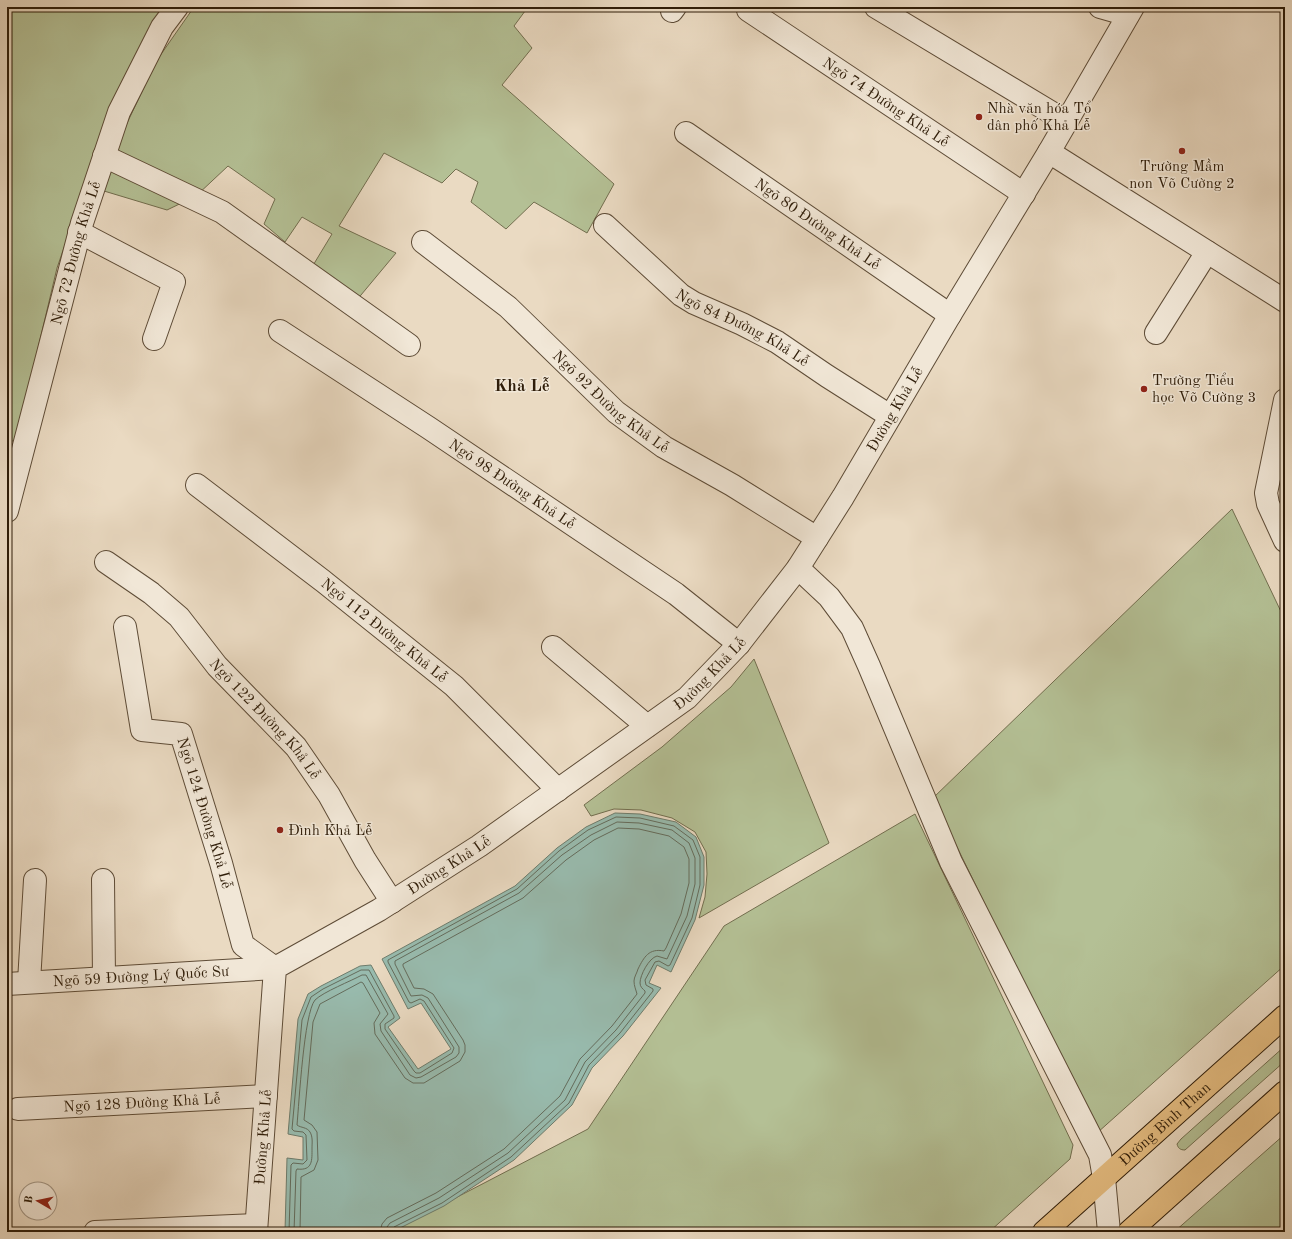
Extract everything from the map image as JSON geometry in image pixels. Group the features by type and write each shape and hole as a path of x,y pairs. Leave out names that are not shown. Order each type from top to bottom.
{"main road":[{"name":"Đường Bình Than","path":"1044,1232 1285,1016"},
{"path":"1129,1232 1285,1092"}],"street":[{"name":"Ngõ 72 Đường Khả Lễ","path":"7,511 79,232 104,156 119,112 162,27 177,7"},
{"path":"876,7 1067,122"},
{"path":"1100,7 1131,11"},
{"name":"Ngõ 74 Đường Khả Lễ","path":"748,10 1024,194"},
{"name":"Đường Khả Lễ","path":"256,1228 276,968 392,902 480,846 686,698 739,644 798,568 817,538 1067,122 1131,11"},
{"name":"Ngõ 80 Đường Khả Lễ","path":"686,133 950,315"},
{"path":"1049,152 1285,301"},
{"path":"104,156 222,212 409,345"},
{"name":"Ngõ 84 Đường Khả Lễ","path":"605,226 681,295 694,303 742,324 777,342 890,416"},
{"path":"79,232 174,282 154,339"},
{"name":"Ngõ 92 Đường Khả Lễ","path":"423,242 508,307 616,412 664,447 732,484 817,538"},
{"path":"1156,333 1207,252"},
{"name":"Ngõ 98 Đường Khả Lễ","path":"280,331 676,594 739,644"},
{"path":"1285,400 1275,489 1268,504 1285,540"},
{"name":"Ngõ 112 Đường Khả Lễ","path":"197,485 322,581 454,686 558,790"},
{"name":"Ngõ 122 Đường Khả Lễ","path":"106,562 151,593 179,617 217,666 296,747 329,795 365,860 392,902"},
{"path":"798,568 829,597 852,628 951,862 1100,1155 1104,1178 1109,1232"},
{"name":"Ngõ 124 Đường Khả Lễ","path":"125,627 142,730 181,734 221,863 243,945 276,968"},
{"path":"553,647 647,726"},
{"path":"29,982 36,880"},
{"path":"103,880 104,978"},
{"name":"Ngõ 59 Đường Lý Quốc Sư","path":"7,984 276,968"},
{"name":"Ngõ 128 Đường Khả Lễ","path":"18,1109 266,1096"},
{"path":"95,1232 256,1228"}],"shaded area":[{"path":"7,7 164,7 104,132 57,268 16,441 7,441"},
{"path":"194,7 528,7 514,26 532,48 502,85 614,184 587,233 534,202 506,229 471,202 478,182 456,169 442,183 384,153 339,226 396,253 356,301 312,267 332,234 302,217 285,242 264,224 275,199 228,166 196,196 167,210 104,191 119,140 157,60"},
{"path":"1232,509 1285,620 1285,965 1097,1133 933,798"},
{"path":"754,659 829,843 699,918 705,897 707,874 706,852 695,832 672,818 641,810 614,809 591,816 584,805 662,747 731,687"},
{"path":"915,814 1073,1145 1070,1159 989,1232 390,1232 588,1129 724,926"},
{"path":"1285,1046 1285,1061 1185,1150 1179,1148 1177,1144 1181,1139"},
{"path":"1285,1134 1285,1232 1174,1232"}],"water":[{"path":"615,813 640,814 676,822 696,837 704,857 704,885 695,920 671,972 657,965 649,983 661,988 623,1036 592,1068 572,1105 514,1160 444,1206 392,1232 285,1231 287,1158 303,1160 303,1137 288,1134 298,1019 308,994 360,966 371,965 400,1018 388,1027 418,1069 451,1049 421,1003 408,1009 382,959 515,886 557,848 586,827"}],"place":[{"name":"Nhà văn hóa Tổ dân phố Khả Lễ","path":"979,117"},
{"name":"Trường Mầm non Võ Cường 2","path":"1182,151"},
{"name":"Trường Tiểu học Võ Cường 3","path":"1144,389"},
{"name":"Đình Khả Lễ","path":"280,830"}],"district":[{"name":"Khả Lễ","path":"522,385"}]}
